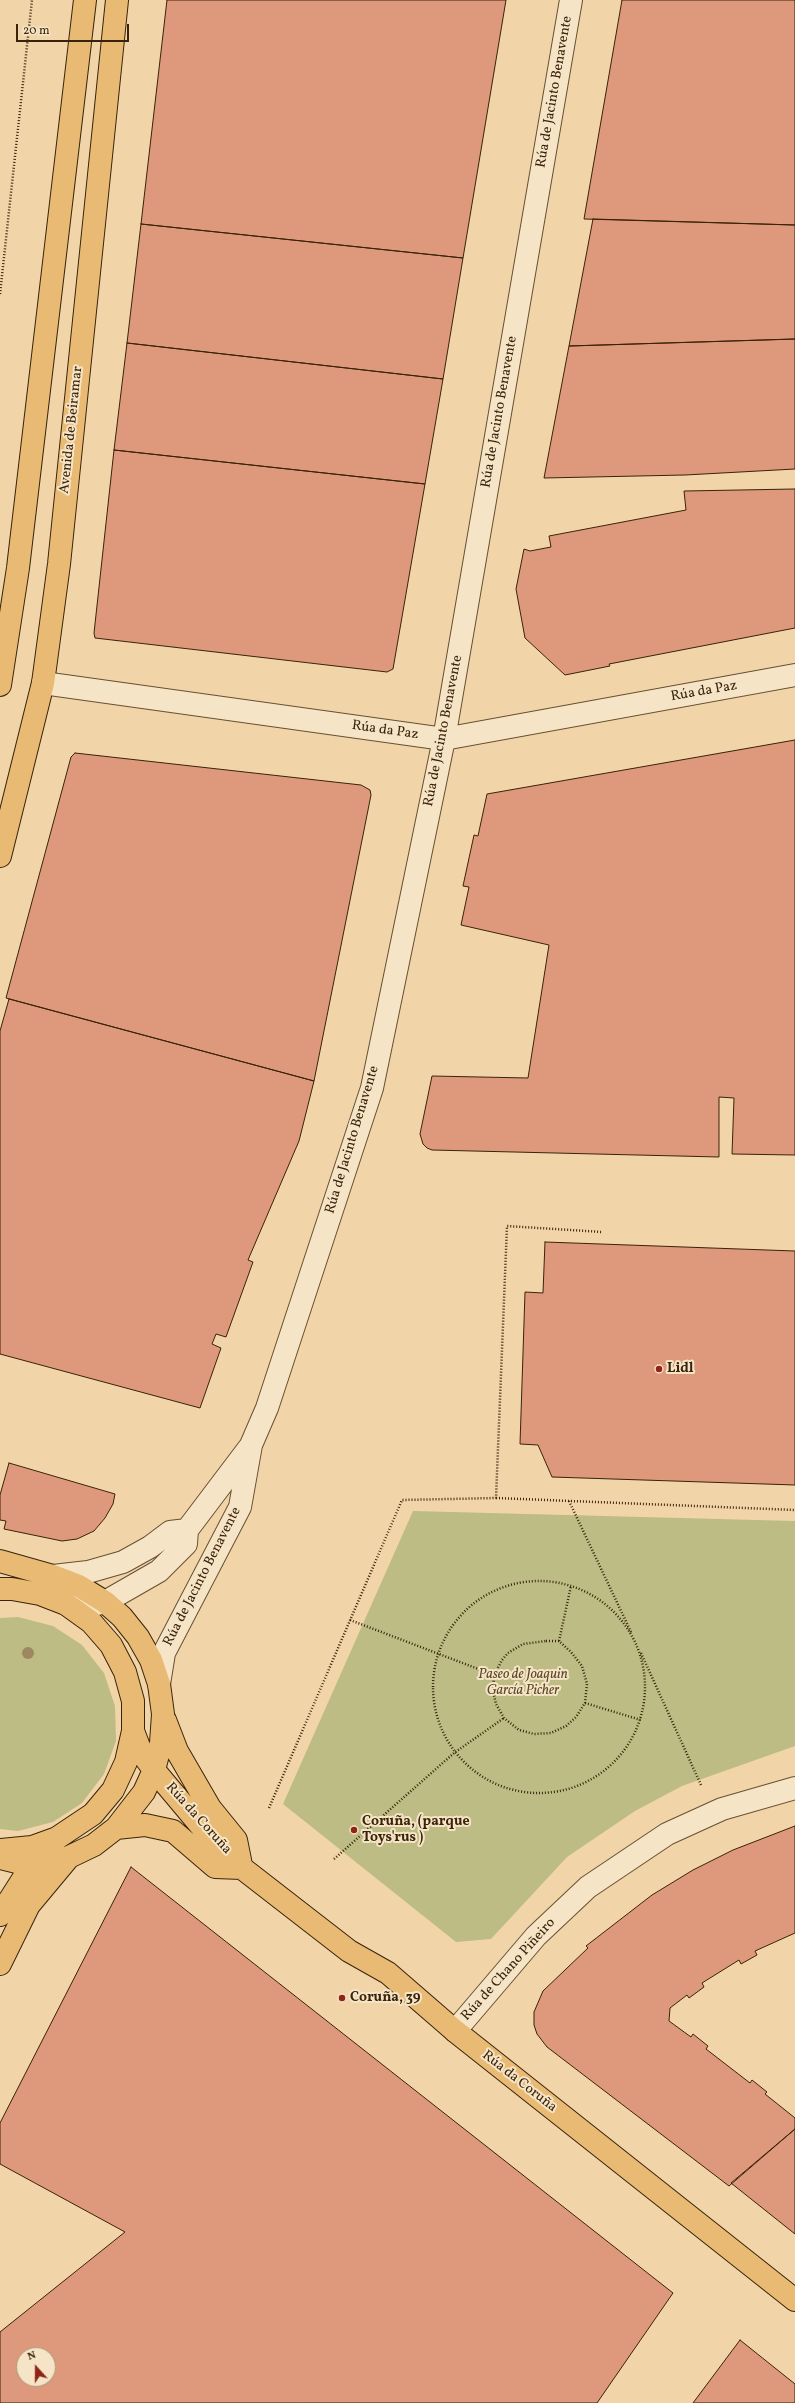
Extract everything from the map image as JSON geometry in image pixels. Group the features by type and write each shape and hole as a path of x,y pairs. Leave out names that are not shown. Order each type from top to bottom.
{"main road":[{"path":"0,685 19,560 85,0"},
{"name":"Avenida de Beiramar","path":"0,856 43,683 59,564 117,0"},
{"path":"0,1561 53,1576 79,1586 106,1602 122,1617 138,1637 151,1660 159,1684 163,1714 161,1743 154,1770 144,1792 116,1828 94,1845 70,1857 34,1866 0,1858"},
{"path":"0,1589 12,1589 40,1594 66,1604 91,1622 111,1645 125,1672 133,1701 133,1731 126,1762 112,1790 93,1814 57,1838 32,1847 0,1850"},
{"path":"163,1714 177,1751 191,1777 210,1808 236,1840 242,1868"},
{"name":"Rúa da Coruña","path":"133,1731 140,1752 154,1770 206,1832 242,1868 349,1951 388,1972 455,2031 795,2300"},
{"name":"Rúa da Coruña","path":"116,1828 145,1825 173,1831 215,1867 242,1868"},
{"path":"0,1915 34,1866 57,1838"},
{"path":"0,1964 29,1905 70,1857"}],"street":[{"name":"Rúa de Jacinto Benavente","path":"159,1684 164,1653 240,1507 251,1445 267,1408 372,1088 444,739 571,0"},
{"name":"Rúa da Paz","path":"43,683 444,739 795,675"},
{"name":"Rúa de Jacinto Benavente","path":"66,1604 85,1607 106,1602 159,1571 186,1544 187,1530 251,1445"},
{"path":"53,1576 88,1572 122,1562 150,1547 170,1532 187,1530"},
{"name":"Rúa de Chano Piñeiro","path":"455,2031 536,1936 588,1887 667,1834 722,1809 795,1788"}],"path":[{"path":"0,294 32,0"},
{"path":"496,1498 507,1226 602,1232"},
{"path":"269,1808 402,1500 496,1498 795,1510"},
{"path":"569,1501 639,1648 703,1789"},
{"path":"533,1581 571,1586 599,1599 623,1621 639,1648 646,1681 641,1720 621,1755 598,1776 564,1791 520,1792 486,1780 454,1754 446,1740 435,1704 433,1684 438,1654 453,1625 476,1602 506,1586 533,1581"},
{"path":"559,1641 571,1586"},
{"path":"350,1620 494,1675"},
{"path":"559,1641 571,1652 582,1666 587,1684 585,1703 576,1717 566,1726 551,1733 534,1734 520,1730 504,1718 496,1704 493,1691 494,1675 502,1660 522,1644 559,1641"},
{"path":"585,1703 641,1720"},
{"path":"334,1859 454,1754 504,1718"}],"green space":[{"name":"Paseo de Joaquin García Picher","path":"413,1511 795,1521 795,1746 682,1786 635,1811 567,1857 491,1939 456,1942 283,1804"},
{"path":"18,1617 53,1626 82,1645 104,1673 115,1706 116,1741 104,1774 82,1803 53,1822 18,1831 0,1829 0,1618"}],"building":[{"path":"167,0 506,0 463,258 141,224"},
{"path":"622,0 795,0 795,225 584,219"},
{"path":"593,219 795,225 795,339 569,346"},
{"path":"141,224 463,258 443,379 127,343"},
{"path":"795,339 795,469 685,475 544,478 569,346"},
{"path":"127,343 443,379 425,484 114,450"},
{"path":"114,450 425,484 393,669 387,672 95,638 94,633"},
{"path":"795,489 795,628 609,664 610,666 565,675 525,638 516,589 524,549 530,551 551,547 549,536 686,510 684,491"},
{"path":"795,740 795,1155 732,1154 734,1098 719,1097 719,1157 432,1150 427,1148 423,1144 420,1134 432,1076 528,1078 549,945 461,925 469,887 463,886 474,835 478,836 487,794"},
{"path":"75,753 361,785 370,790 371,795 314,1081 6,998 71,757"},
{"path":"9,999 314,1081 299,1141 248,1260 253,1262 226,1337 216,1334 212,1344 221,1348 200,1408 0,1354 0,1031"},
{"name":"Lidl","path":"545,1242 795,1251 795,1485 552,1477 538,1445 520,1444 525,1292 543,1293"},
{"path":"9,1463 115,1494 113,1504 105,1518 94,1531 77,1539 62,1541 4,1529 6,1521 0,1520 0,1495"},
{"path":"795,1826 795,1933 755,1951 757,1955 741,1964 739,1960 702,1983 704,1987 689,1998 687,1995 670,2008 669,2021 691,2037 693,2034 708,2046 706,2049 750,2083 752,2080 767,2092 765,2094 795,2118 795,2129 729,2186 547,2047 537,2034 534,2025 534,2012 543,1991 588,1948 586,1946 652,1895 693,1870 733,1850"},
{"path":"131,1867 673,2293 597,2403 0,2403 0,2332 125,2232 0,2164 0,2123"},
{"path":"795,2129 795,2234 731,2183"},
{"path":"740,2340 795,2384 795,2403 693,2403"}],"place":[{"name":"Lidl","path":"659,1369"},
{"name":"Coruña, (parque Toys'rus )","path":"354,1830"},
{"name":"Coruña, 39","path":"342,1998"}]}
